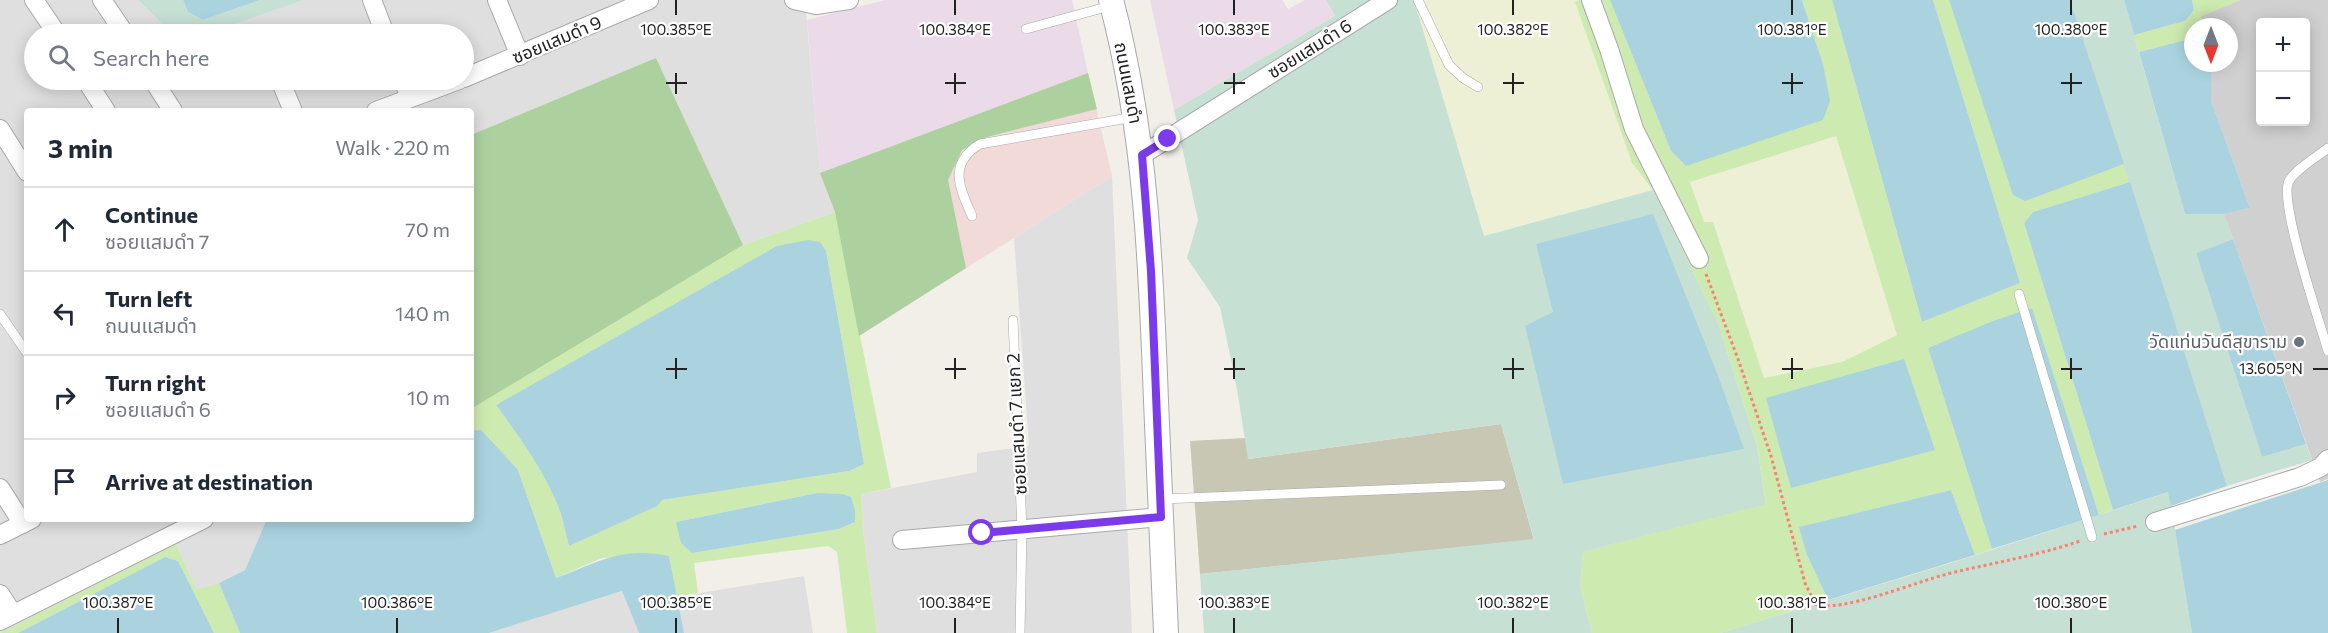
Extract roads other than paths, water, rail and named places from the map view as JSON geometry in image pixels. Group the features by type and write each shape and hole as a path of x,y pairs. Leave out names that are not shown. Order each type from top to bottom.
{"street":[{"path":"34,0 50,24"},
{"path":"102,0 118,24"},
{"path":"372,0 381,24"},
{"path":"497,0 520,56"},
{"path":"794,0 816,5 849,0"},
{"name":"ซอยแสมดำ 6","path":"1142,155 1388,0"},
{"path":"1591,0 1634,129 1699,259"},
{"name":"ซอยแสมดำ 9","path":"474,74 520,56 639,2"},
{"name":"ถนนแสมดำ","path":"1112,3 1142,155 1151,271 1166,633"},
{"path":"92,90 104,108"},
{"path":"159,90 171,108"},
{"path":"284,90 292,108"},
{"path":"407,90 410,98"},
{"name":"ซอยแสมดำ 9","path":"384,108 431,90"},
{"path":"0,129 24,167"},
{"path":"2155,522 2300,477 2321,467 2328,459"},
{"path":"0,488 24,517"},
{"path":"902,540 1022,529 1160,508"},
{"path":"0,535 25,522"},
{"path":"0,594 7,618 198,522"}],"lane":[{"path":"1418,0 1449,65 1463,78 1478,87"},
{"path":"1026,29 1112,3"},
{"path":"972,216 958,177 962,161 968,152 980,144 1136,116"},
{"path":"2328,148 2289,180 2286,190 2298,246 2328,351"},
{"path":"2019,294 2092,537"},
{"path":"0,314 24,349"},
{"name":"ซอยแสมดำ 7 แยก 2","path":"1013,320 1022,529 1020,633"},
{"path":"1160,508 1502,486"}],"water":[{"path":"183,0 260,0 203,20 188,12"},
{"path":"1610,0 1802,0 1823,64 1830,101 1823,120 1686,166 1671,151"},
{"path":"1832,0 1933,0 2020,283 1922,322"},
{"path":"1949,0 2070,0 2124,164 2025,201 2013,195"},
{"path":"2124,0 2192,0 2194,10 2187,18 2184,18 2184,21 2134,35"},
{"path":"2184,40 2184,72 2211,72 2211,100 2250,208 2224,214 2185,214 2139,52"},
{"path":"2130,182 2227,486 2171,506 2168,492 2113,510 2024,223 2033,212"},
{"path":"1653,214 1717,373 1744,449 1563,484 1525,326 1553,312 1536,244"},
{"path":"2233,239 2306,444 2262,457 2196,253"},
{"path":"808,240 820,242 826,251 864,464 849,471 662,500 657,506 569,546 561,514 541,471 496,405 777,246"},
{"path":"2032,308 2099,515 1992,549 1928,348 1993,321"},
{"path":"1904,359 1935,450 1791,488 1766,398"},
{"path":"481,430 518,470 556,578 598,561 624,554 652,553 669,556 684,633 639,633 622,591 489,633 240,633 219,583 245,570 266,522 474,522 474,431"},
{"path":"2328,480 2328,633 2192,633 2175,530"},
{"path":"1951,490 1975,555 1828,600 1807,555 1799,527"},
{"path":"817,493 842,494 851,497 855,510 855,522 839,529 692,553 681,543 676,522"},
{"path":"165,557 178,561 214,633 18,633"}],"place":[{"name":"วัดแท่นวันดีสุขาราม","path":"2299,342"}]}
